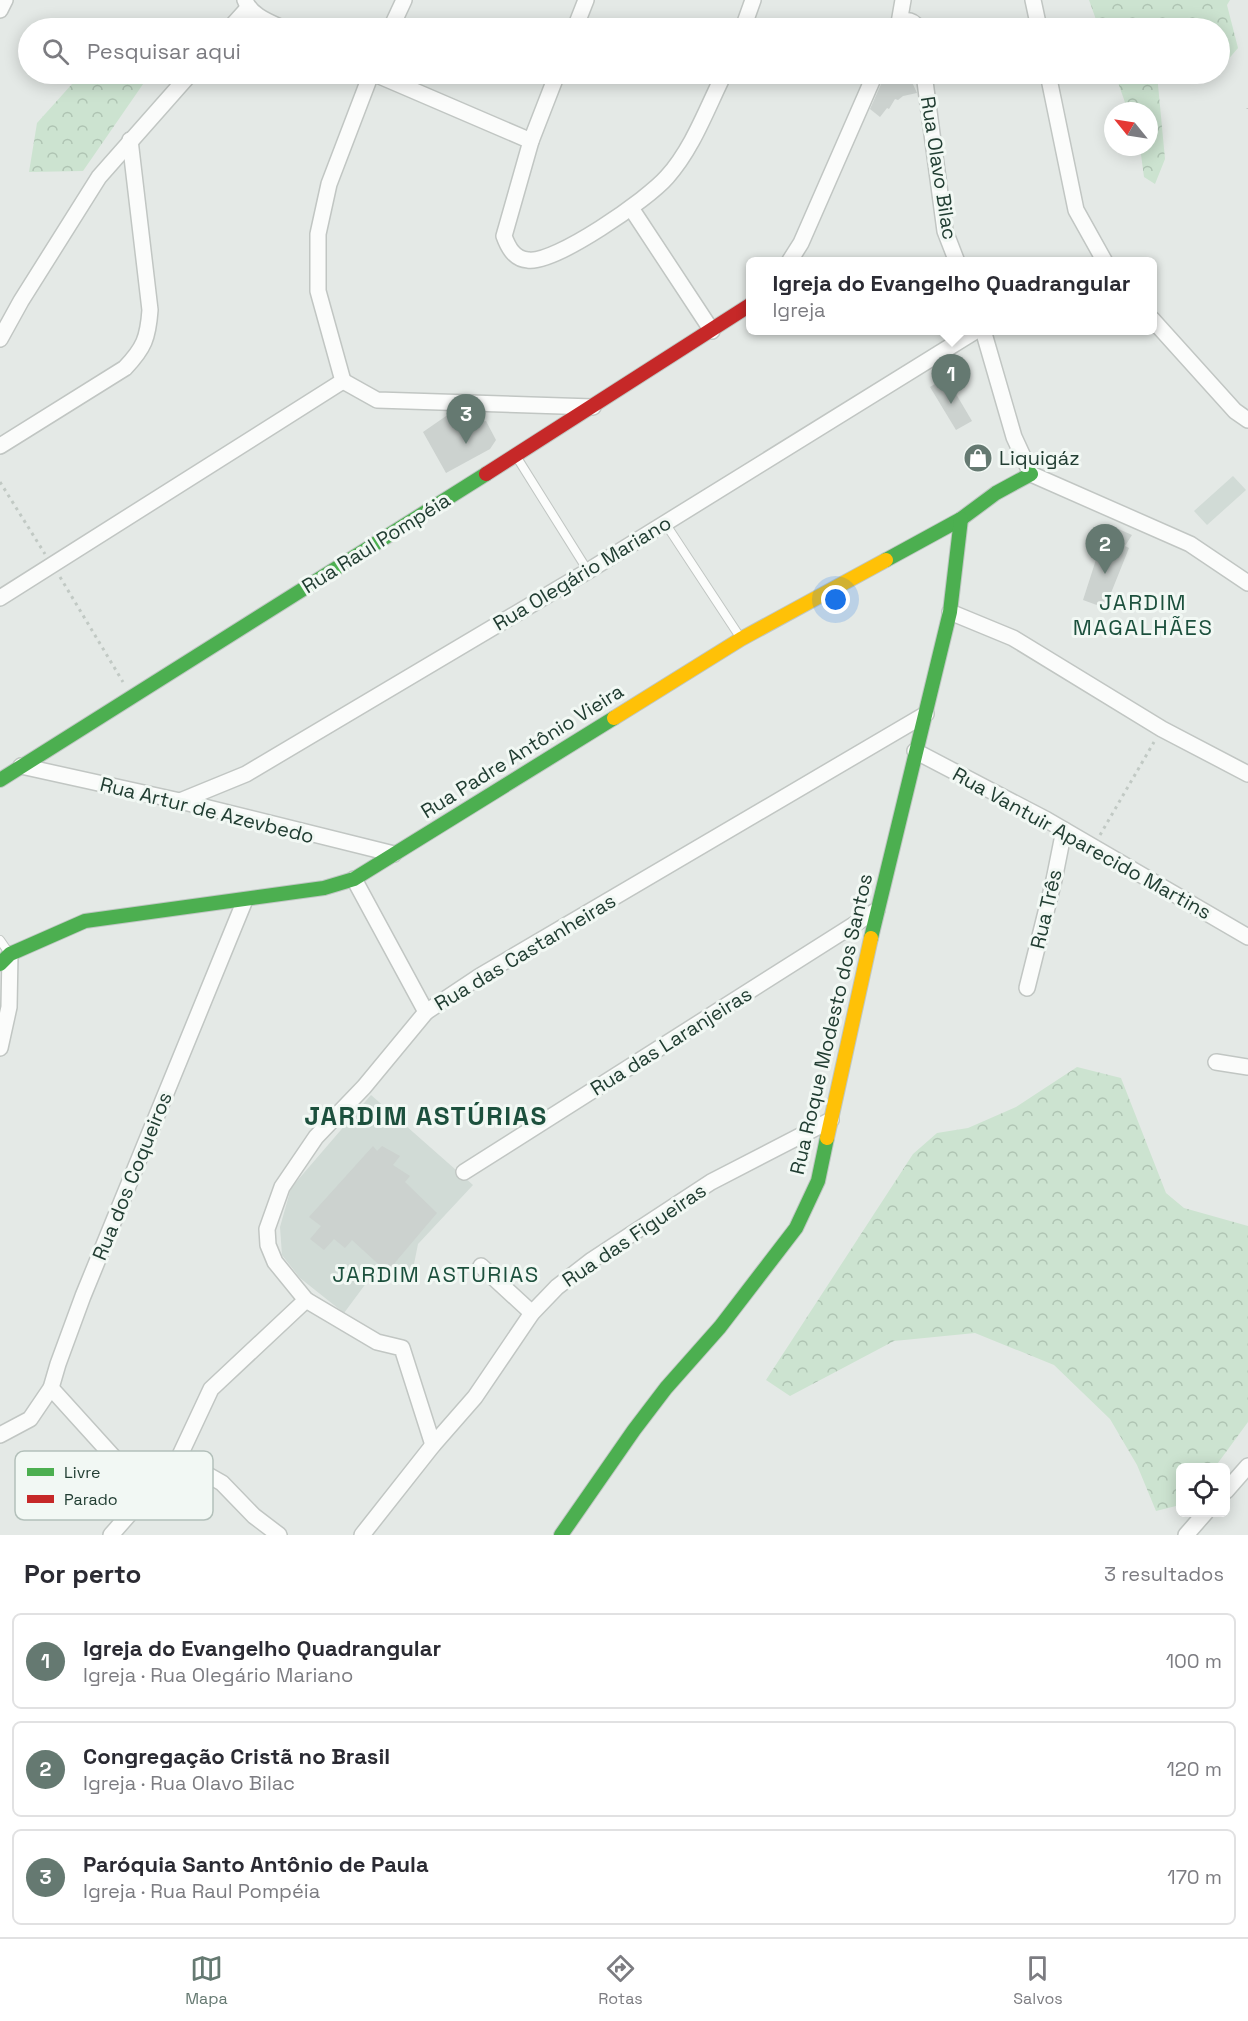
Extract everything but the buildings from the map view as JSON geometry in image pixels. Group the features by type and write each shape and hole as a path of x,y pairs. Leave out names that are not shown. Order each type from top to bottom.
{"street":[{"path":"0,10 5,0"},
{"path":"396,18 404,0"},
{"path":"579,18 586,0"},
{"path":"747,18 753,0"},
{"path":"899,18 903,0"},
{"path":"1033,0 1037,18"},
{"path":"237,18 247,4 262,18"},
{"path":"0,339 21,301 99,177 181,84"},
{"path":"369,84 329,184 318,234 318,291 343,381 377,400 593,407"},
{"path":"397,84 531,141"},
{"path":"553,84 531,141 504,236 507,247 515,255 527,260 542,259 583,238 649,195 684,155 719,84"},
{"path":"792,257 801,243 871,84"},
{"name":"Rua Olavo Bilac","path":"925,84 945,231 955,257"},
{"path":"1050,84 1076,210 1103,257"},
{"path":"0,446 125,368 140,352 149,333 150,310 130,140"},
{"path":"631,208 712,331"},
{"name":"Rua Raul Pompéia","path":"0,780 593,407 746,308"},
{"path":"1157,325 1235,411 1248,420"},
{"name":"Rua Olegário Mariano","path":"180,801 246,774 588,571 969,335"},
{"path":"984,335 1014,437 1030,474 1190,544 1248,584"},
{"path":"0,598 343,381"},
{"name":"Rua Padre Antônio Vieira","path":"5,959 45,937 85,921 324,888 354,879 741,639 962,519 996,493 1030,474"},
{"name":"Rua Roque Modesto dos Santos","path":"561,1535 666,1388 740,1302 796,1228 818,1181 877,910 950,612 962,519"},
{"path":"950,612 1013,638 1162,729 1248,774"},
{"name":"Rua das Castanheiras","path":"433,1445 402,1348 377,1341 306,1300 274,1262 268,1245 267,1229 282,1187 316,1137 364,1086 426,1012 480,976 926,714"},
{"name":"Rua Vantuir Aparecido Martins","path":"915,751 1064,830 1248,937"},
{"name":"Rua Artur de Azevbedo","path":"21,766 180,801 264,824 394,854"},
{"name":"Rua Três","path":"1027,988 1064,830"},
{"path":"354,879 426,1012"},
{"name":"Rua dos Coqueiros","path":"0,1436 30,1419 51,1388 83,1296 245,900"},
{"name":"Rua das Laranjeiras","path":"464,1172 877,910"},
{"path":"0,1048 9,1007 5,959"},
{"path":"1216,1062 1248,1067"},
{"name":"Rua das Figueiras","path":"362,1535 433,1445 475,1397 532,1313 557,1287 591,1260 711,1182 831,1120"},
{"path":"480,1266 532,1313"},
{"path":"181,1451 211,1389 306,1300"},
{"path":"51,1388 108,1451"},
{"path":"1230,1486 1248,1466"},
{"path":"213,1478 222,1483 254,1516 279,1535"},
{"path":"1186,1535 1202,1517"},
{"path":"111,1535 124,1520"}],"lane":[{"path":"516,455 588,571"},
{"path":"665,523 741,639"},
{"path":"0,940 5,959"}],"path":[{"path":"0,482 132,696"},
{"path":"1093,847 1162,729"}],"shaded area":[{"path":"1233,476 1246,490 1207,525 1194,511"},
{"path":"371,1095 473,1185 418,1244 413,1269 367,1282 344,1313 300,1278 282,1255 280,1227 291,1188"}],"green space":[{"path":"1089,0 1230,0 1227,5 1238,48 1230,57 1230,18 1095,18"},
{"path":"72,84 143,84 83,171 29,172 37,123"},
{"path":"1119,84 1158,84 1165,159 1155,184 1144,177 1141,156 1158,156 1158,102 1125,102"},
{"path":"1077,1067 1121,1078 1166,1193 1184,1208 1248,1226 1248,1422 1218,1463 1176,1463 1176,1506 1156,1511 1137,1465 1110,1419 1054,1365 975,1333 894,1341 790,1396 766,1380 913,1154 937,1133 968,1128 1016,1107"}],"traffic: fast":[{"path":"0,780 486,474"},
{"path":"886,560 961,519 996,493 1031,474"},
{"path":"871,938 950,612 961,519"},
{"path":"0,964 10,954 85,921 324,888 354,879 614,718"},
{"path":"561,1535 666,1388 720,1327 796,1228 818,1181 827,1138"}],"traffic: slow":[{"path":"614,718 741,639 886,560"},
{"path":"827,1138 871,938"}],"traffic: jam":[{"path":"486,474 746,308"}],"place":[{"name":"Igreja do Evangelho Quadrangular","path":"951,404"},
{"name":"Paróquia Santo Antônio de Paula","path":"466,444"},
{"name":"Liquigáz","path":"978,458"},
{"name":"Congregação Cristã no Brasil","path":"1105,574"}],"district":[{"name":"JARDIM MAGALHÃES","path":"1143,614"},
{"name":"JARDIM ASTÚRIAS","path":"426,1116"},
{"name":"JARDIM ASTURIAS","path":"436,1274"}]}
